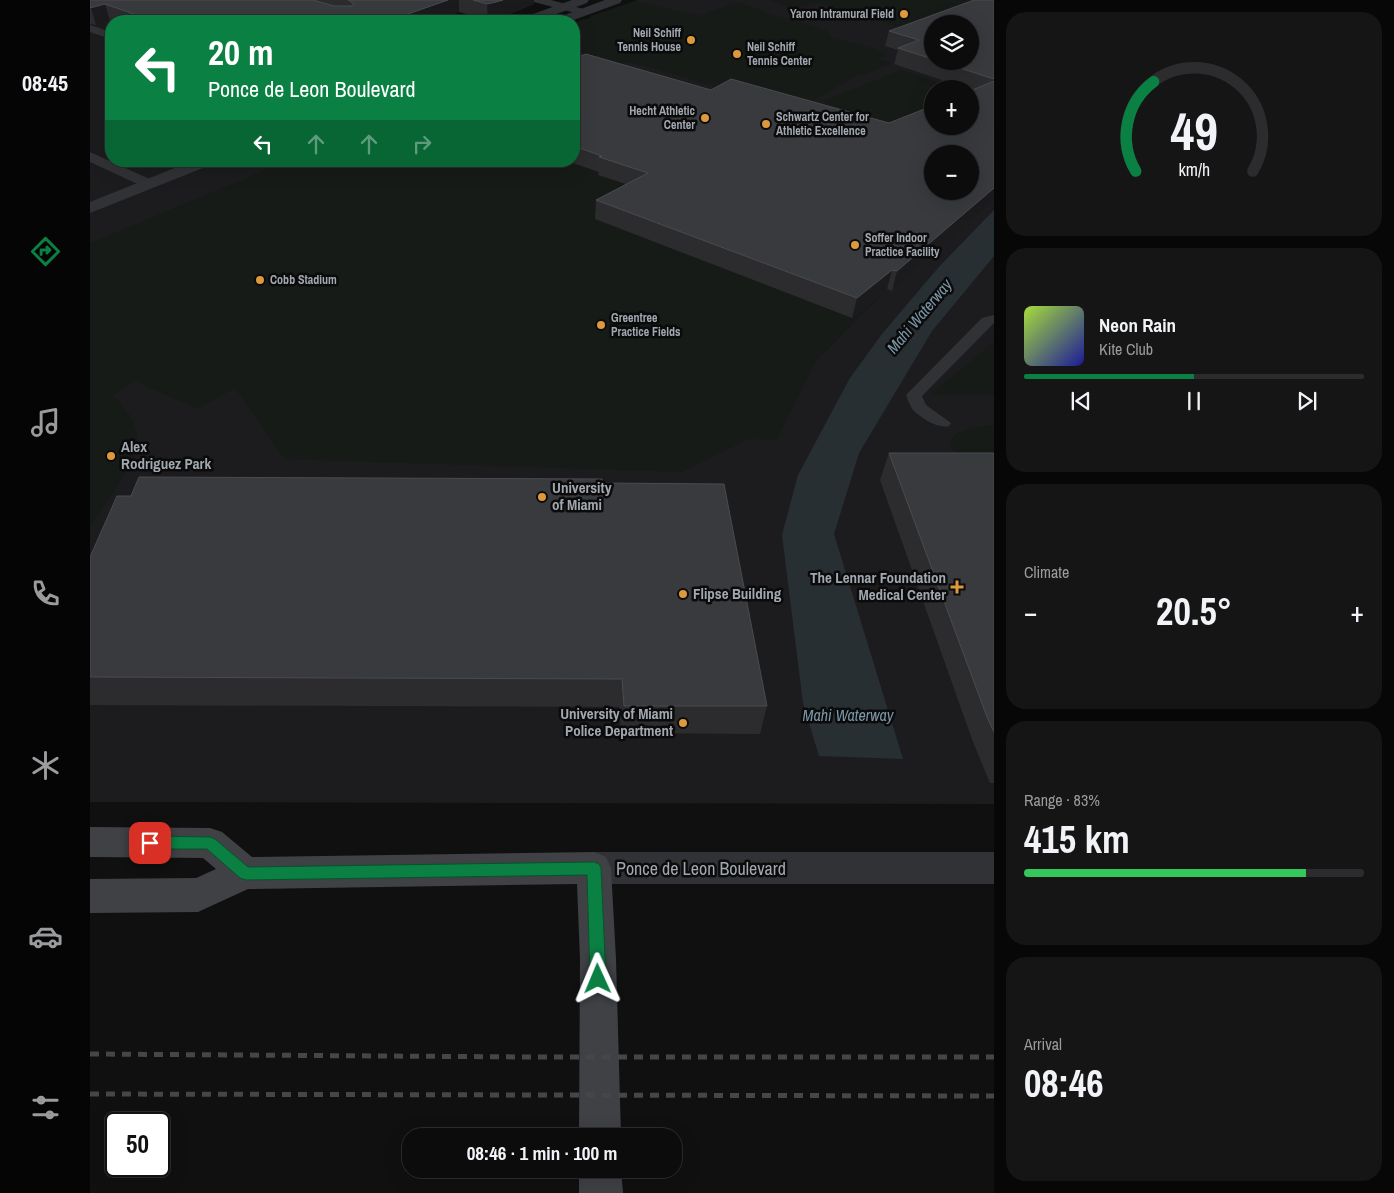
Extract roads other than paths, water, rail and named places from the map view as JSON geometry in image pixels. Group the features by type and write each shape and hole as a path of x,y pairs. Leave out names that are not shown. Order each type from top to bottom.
{"main road":[{"path":"90,842 210,843 246,873 198,895 90,896"},
{"path":"594,868 598,959 600,1128"},
{"name":"Ponce de Leon Boulevard","path":"246,873 594,868"},
{"path":"600,1178 601,1193"}],"street":[{"path":"538,0 564,7"},
{"path":"542,15 564,7 583,6 616,0"},
{"path":"569,15 583,6"},
{"path":"90,28 105,34"},
{"path":"90,156 105,163"},
{"path":"113,167 149,184"},
{"path":"90,191 151,167"},
{"path":"90,208 192,167"},
{"path":"943,423 919,406 914,394 987,321 994,319"},
{"name":"Ponce de Leon Boulevard","path":"594,868 994,868"}],"water":[{"name":"Mahi Waterway","path":"994,210 994,256 932,331 859,453 834,534 903,759 819,756 803,703 782,535 798,475 850,378 882,334 938,268"}],"railway":[{"path":"90,1054 529,1057 994,1057"},
{"path":"90,1094 994,1096"}],"place":[{"name":"Yaron Intramural Field","path":"904,14"},
{"name":"Neil Schiff Tennis House","path":"691,40"},
{"name":"Neil Schiff Tennis Center","path":"737,54"},
{"name":"Hecht Athletic Center","path":"705,118"},
{"name":"Schwartz Center for Athletic Excellence","path":"766,124"},
{"name":"Soffer Indoor Practice Facility","path":"855,245"},
{"name":"Cobb Stadium","path":"260,280"},
{"name":"Greentree Practice Fields","path":"601,325"},
{"name":"Alex Rodriguez Park","path":"111,456"},
{"name":"University of Miami","path":"542,497"},
{"name":"The Lennar Foundation Medical Center","path":"957,587"},
{"name":"Flipse Building","path":"683,594"},
{"name":"University of Miami Police Department","path":"683,723"}]}
